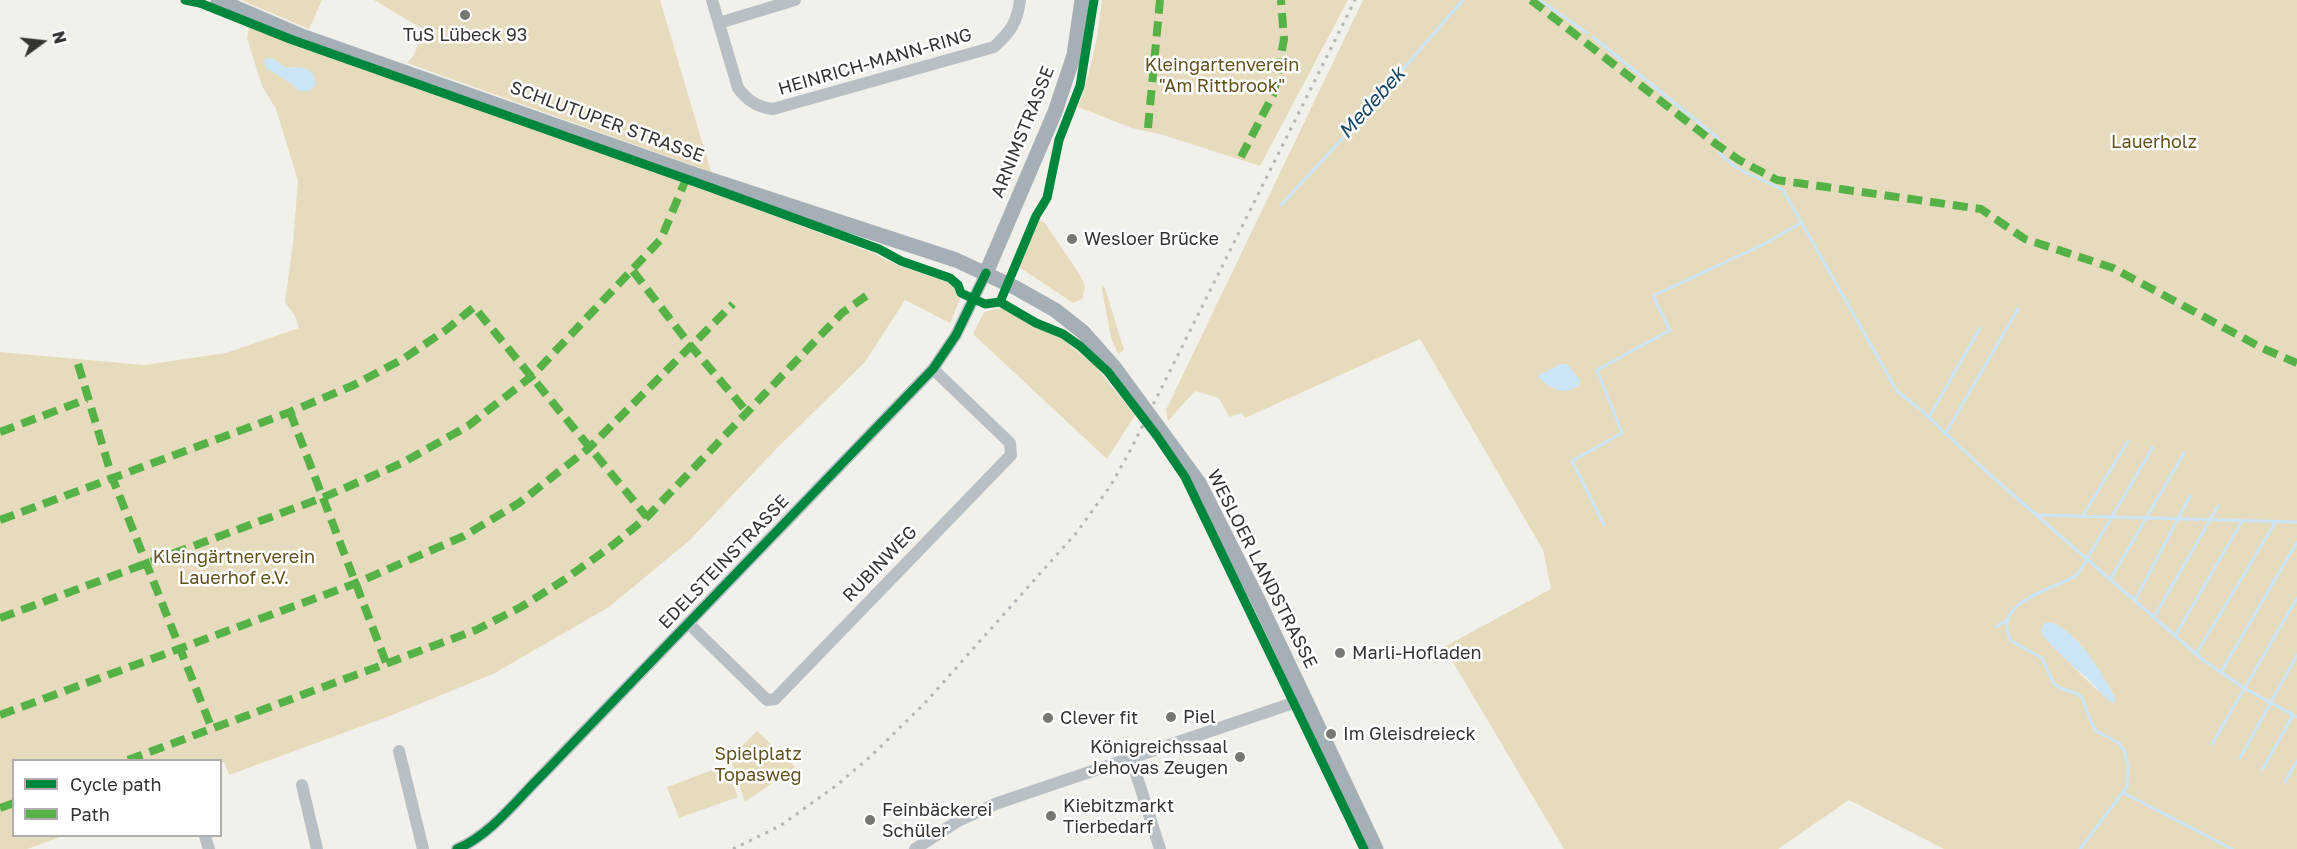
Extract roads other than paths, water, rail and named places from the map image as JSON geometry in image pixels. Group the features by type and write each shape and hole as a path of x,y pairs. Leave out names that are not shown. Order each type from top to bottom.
{"main road":[{"name":"SCHLUTUPER STRASSE","path":"218,0 299,35 702,177 956,260 986,273"},
{"name":"ARNIMSTRASSE","path":"986,273 1055,112 1074,55 1082,0"},
{"name":"WESLOER LANDSTRASSE","path":"986,273 1055,310 1083,332 1114,367 1199,483 1245,573 1376,849"}],"street":[{"name":"HEINRICH-MANN-RING","path":"712,0 738,88 745,98 759,107 773,110 994,47 1012,30 1019,12 1020,0"},
{"path":"719,22 795,0"},
{"name":"EDELSTEINSTRASSE","path":"457,849 494,824 933,369 956,335 986,273"},
{"name":"RUBINWEG","path":"688,622 766,700 775,699 1011,455 1010,443 933,369"},
{"path":"915,849 958,821 995,804 1305,699"},
{"path":"399,751 423,849"},
{"path":"1131,758 1160,849"},
{"path":"302,784 317,849"}],"water":[{"path":"272,58 286,68 297,67 310,70 316,84 310,91 298,91 291,83 266,68 264,61"},
{"path":"1561,364 1567,364 1580,380 1580,385 1574,389 1557,390 1537,376"},
{"path":"2051,622 2062,628 2088,654 2115,697 2115,702 2112,703 2043,636 2041,630 2044,624"}],"waterway":[{"name":"Medebek","path":"1281,205 1345,136 1463,0"},
{"path":"1540,0 1587,33"},
{"path":"1593,37 1718,138"},
{"path":"1719,153 1734,166 1752,176"},
{"path":"1756,177 1783,190 1897,391 2203,660 2244,688 2297,717"},
{"path":"1604,525 1572,461 1622,433 1597,370 1670,330 1653,296 1764,244 1801,223"},
{"path":"1945,434 2018,309"},
{"path":"1929,417 1980,328"},
{"path":"2082,517 2128,441"},
{"path":"2080,849 2127,787 2128,765 2124,750 2119,743 2096,731 2082,698 2078,694 2054,684 2042,658 2011,641 2007,627 2009,615 2028,598 2078,574 2153,447"},
{"path":"2110,580 2184,453"},
{"path":"2135,600 2190,496"},
{"path":"2154,617 2218,506"},
{"path":"2038,515 2297,522"},
{"path":"2175,636 2242,521"},
{"path":"2196,654 2276,521"},
{"path":"2221,672 2297,542"},
{"path":"2212,744 2297,598"},
{"path":"1996,627 2007,620"},
{"path":"2240,758 2297,655"},
{"path":"2262,770 2293,715"},
{"path":"2285,782 2297,761"},
{"path":"2124,793 2232,849"}],"railway":[{"path":"733,849 780,826 837,785 871,756 924,704 1077,532 1111,485 1131,449 1355,0"}],"place":[{"name":"TuS Lübeck 93","path":"465,15"},
{"name":"Wesloer Brücke","path":"1072,239"},
{"name":"Marli-Hofladen","path":"1340,653"},
{"name":"Piel","path":"1171,717"},
{"name":"Clever fit","path":"1048,718"},
{"name":"Im Gleisdreieck","path":"1331,734"},
{"name":"Königreichssaal Jehovas Zeugen","path":"1240,757"},
{"name":"Kiebitzmarkt Tierbedarf","path":"1051,816"},
{"name":"Feinbäckerei Schüler","path":"870,820"}],"park label":[{"name":"Kleingartenverein \"Am Rittbrook\"","path":"1222,76"},
{"name":"Lauerholz","path":"2154,142"},
{"name":"Kleingärtnerverein Lauerhof e.V.","path":"234,567"},
{"name":"Spielplatz Topasweg","path":"758,764"}]}
